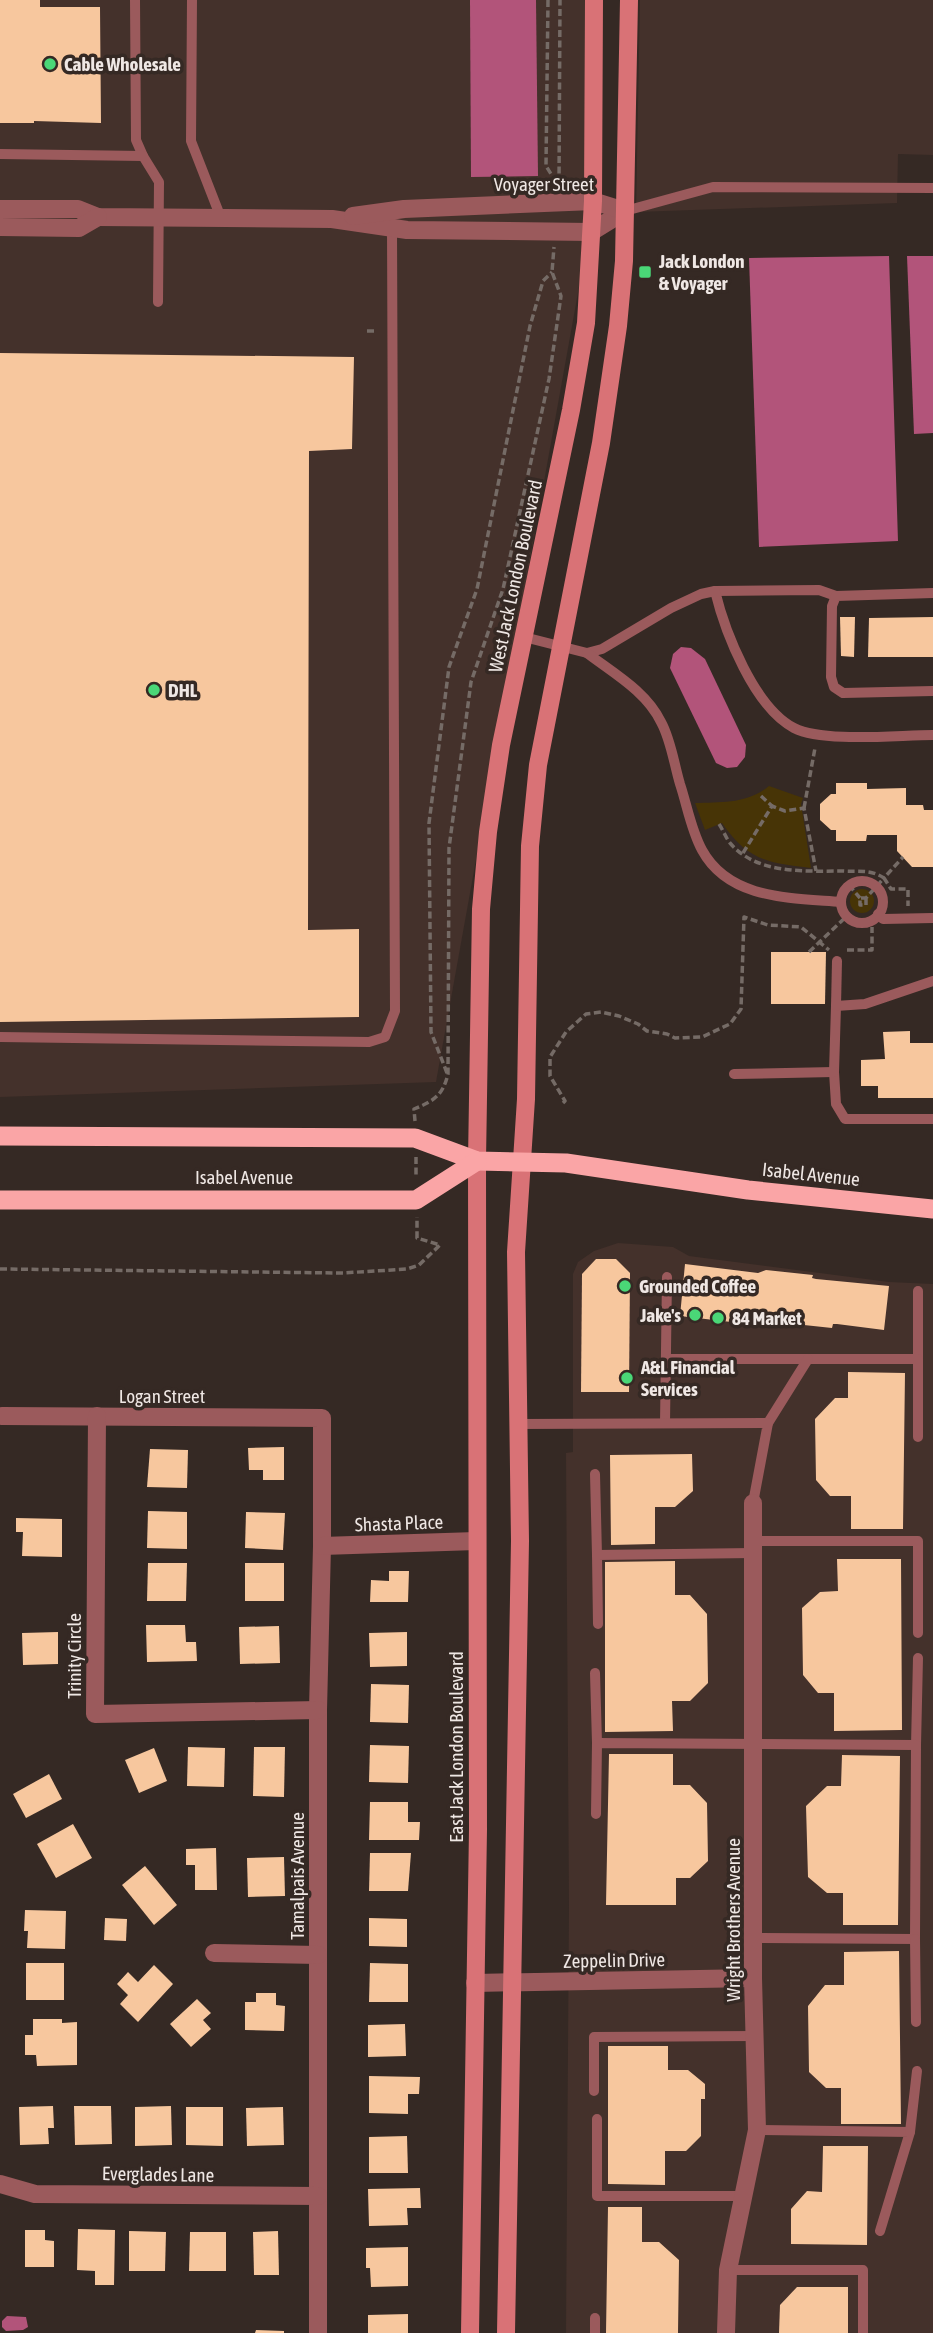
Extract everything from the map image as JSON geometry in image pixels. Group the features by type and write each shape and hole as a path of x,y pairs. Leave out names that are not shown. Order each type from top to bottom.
{"highway":[{"name":"Isabel Avenue","path":"0,1136 415,1138 477,1161 566,1163 748,1190 933,1209"},
{"path":"416,1200 477,1161"},
{"name":"Isabel Avenue","path":"0,1200 416,1200"}],"main road":[{"name":"West Jack London Boulevard","path":"477,1161 481,909 488,832 501,746 571,410 586,323 593,201 594,0"},
{"path":"506,2333 520,1541 516,1252 526,1099 530,846 538,765 605,417 618,326 624,261 629,0"},
{"name":"East Jack London Boulevard","path":"470,2333 478,1829 477,1161"}],"street":[{"name":"Voyager Street","path":"332,219 404,209 593,201 625,211"},
{"name":"Voyager Street","path":"0,209 78,209 98,218 332,219 407,230 591,232"},
{"path":"591,232 625,211"},
{"name":"Voyager Street","path":"0,227 79,228 98,218"},
{"name":"Logan Street","path":"2,1416 322,1418"},
{"name":"Trinity Circle","path":"97,1416 95,1714 318,1710"},
{"name":"Tamalpais Avenue","path":"318,2333 318,1710 322,1418"},
{"name":"Wright Brothers Avenue","path":"726,2333 728,2270 757,2130 753,1978 753,1503"},
{"name":"Shasta Place","path":"322,1546 476,1541"},
{"path":"214,1953 318,1955"},
{"name":"Zeppelin Drive","path":"475,1983 753,1978"},
{"name":"Everglades Lane","path":"0,2184 35,2194 318,2196"}],"lane":[{"path":"135,0 136,140 159,182 158,302"},
{"path":"192,0 191,141 221,218"},
{"path":"0,154 143,156"},
{"path":"625,211 713,187 933,188"},
{"path":"0,1037 369,1042 385,1037 395,1011 392,228"},
{"path":"587,653 602,649 671,608 701,594 715,591 819,590 836,596 933,593"},
{"path":"715,591 721,617 741,664 772,712 795,728 829,736 933,735"},
{"path":"836,596 832,606 831,677 834,687 843,693 933,691"},
{"path":"523,637 587,653 636,690 652,707 662,723 701,849 713,866 731,881 768,895 841,902"},
{"path":"874,918 882,905 880,883 865,881 849,885 841,902 847,916 856,922 874,918 933,918"},
{"path":"837,961 834,1072 836,1104 845,1119 933,1119"},
{"path":"836,1006 865,1004 933,981"},
{"path":"734,1074 834,1072"},
{"path":"665,1423 667,1277"},
{"path":"918,1291 918,1437"},
{"path":"666,1359 918,1359"},
{"path":"753,1503 768,1423 808,1359"},
{"path":"519,1424 768,1423"},
{"path":"595,1474 598,1624"},
{"path":"597,1555 918,1541 918,1633"},
{"path":"916,2022 918,1658"},
{"path":"595,1673 596,1814"},
{"path":"597,1743 916,1745"},
{"path":"753,1938 915,1939"},
{"path":"594,2091 594,2037 755,2036"},
{"path":"880,2231 910,2133 917,2071"},
{"path":"597,2119 597,2196 743,2196"},
{"path":"757,2130 910,2133"},
{"path":"728,2270 863,2270 863,2333"},
{"path":"595,2318 595,2333"}],"path":[{"path":"548,0 546,166 559,187 560,0"},
{"path":"0,1269 343,1273 407,1269 419,1265 440,1245 417,1238 414,1108 434,1101 444,1088 447,1074 449,848 471,682 503,589 550,379 561,296 552,272 542,281 530,326 477,589 449,667 429,822 431,1032 447,1074"},
{"path":"816,871 804,808 817,733"},
{"path":"761,796 772,806 785,811 804,808"},
{"path":"743,853 772,806"},
{"path":"719,824 731,844 761,864 816,871 868,870 880,883 891,889 908,889 908,919"},
{"path":"809,952 860,905 866,905 866,898 903,857"},
{"path":"849,885 860,898 860,905"},
{"path":"860,898 866,898"},
{"path":"563,1103 565,1101 550,1076 550,1057 566,1032 586,1014 601,1012 619,1016 647,1031 667,1034 674,1038 702,1037 730,1024 741,1009 744,917 768,925 801,927 827,950 872,950 874,918"}],"shaded area":[{"path":"0,0 588,0 586,248 436,1082 0,1097"},
{"path":"470,0 536,0 538,176 471,177"},
{"path":"640,0 933,0 933,155 898,154 897,203 636,212"},
{"path":"889,256 898,541 759,547 749,258"},
{"path":"907,256 933,256 933,433 914,434"},
{"path":"681,647 691,648 705,659 746,745 745,757 737,767 727,768 716,763 670,668 673,654"},
{"path":"769,786 803,798 801,804 811,868 760,858 741,845 722,823 705,830 695,803 743,799"},
{"path":"862,889 871,892 874,901 871,910 862,913 853,910 850,901 853,892"},
{"path":"618,1243 673,1247 689,1256 889,1282 933,1284 933,2333 566,2333 569,1906 566,1453 573,1452 573,1274 578,1262 594,1251"},
{"path":"7,2316 26,2317 28,2327 6,2331 2,2327 2,2321"}],"building":[{"name":"Cable Wholesale","path":"0,0 40,0 40,7 100,7 101,123 0,123"},
{"name":"DHL","path":"0,353 354,357 352,449 309,451 308,930 359,929 359,1017 0,1022"},
{"path":"840,617 855,617 854,657 841,656"},
{"path":"933,617 933,657 868,657 869,618"},
{"path":"836,783 867,783 867,789 906,788 906,805 923,805 924,810 933,810 933,867 912,867 897,851 897,835 867,835 866,841 836,841 836,830 831,830 820,820 820,804 831,794 836,794"},
{"path":"771,952 826,952 825,1004 771,1004"},
{"path":"910,1031 910,1043 933,1043 933,1098 878,1098 878,1086 861,1086 861,1060 885,1059 883,1032"},
{"path":"596,1259 616,1259 630,1273 629,1392 581,1392 582,1274"},
{"path":"685,1264 758,1273 766,1270 813,1275 812,1278 816,1279 889,1286 884,1330 837,1324 833,1324 832,1328 731,1317 731,1322 680,1316"},
{"path":"848,1372 905,1373 903,1529 851,1529 851,1496 830,1496 816,1480 815,1419 835,1398 848,1398"},
{"path":"284,1447 284,1480 263,1480 263,1470 249,1470 248,1448"},
{"path":"150,1449 188,1450 187,1488 147,1487"},
{"path":"692,1454 693,1491 675,1507 655,1507 655,1544 611,1545 610,1455"},
{"path":"148,1511 187,1512 187,1549 147,1548"},
{"path":"246,1512 285,1513 283,1550 245,1548"},
{"path":"16,1518 62,1519 62,1557 22,1556 23,1532 16,1532"},
{"path":"837,1559 901,1559 902,1730 834,1731 834,1693 818,1693 803,1675 802,1608 820,1592 838,1591"},
{"path":"675,1561 675,1595 690,1595 707,1614 708,1683 690,1701 672,1701 673,1731 605,1732 605,1562"},
{"path":"148,1563 187,1563 186,1601 147,1601"},
{"path":"245,1563 284,1563 284,1601 245,1601"},
{"path":"389,1571 409,1571 408,1602 370,1602 371,1580 389,1581"},
{"path":"146,1625 185,1625 186,1642 196,1642 197,1661 147,1662"},
{"path":"279,1626 280,1663 240,1664 239,1627"},
{"path":"58,1632 58,1664 23,1665 22,1633"},
{"path":"407,1632 407,1666 370,1667 369,1633"},
{"path":"371,1684 409,1685 408,1723 370,1722"},
{"path":"370,1745 409,1746 408,1783 369,1782"},
{"path":"188,1747 225,1748 224,1787 187,1786"},
{"path":"254,1747 285,1747 284,1797 253,1796"},
{"path":"154,1748 167,1781 139,1793 125,1760"},
{"path":"609,1754 673,1754 673,1785 690,1785 707,1803 708,1861 690,1878 676,1878 676,1905 606,1905"},
{"path":"842,1755 900,1756 898,1925 843,1925 843,1893 827,1893 808,1877 806,1806 827,1786 841,1786"},
{"path":"49,1774 62,1799 26,1818 13,1794"},
{"path":"370,1802 408,1802 408,1822 420,1822 419,1840 369,1840"},
{"path":"73,1824 92,1858 56,1878 37,1844"},
{"path":"216,1848 217,1890 195,1890 195,1865 186,1865 186,1849"},
{"path":"370,1853 411,1853 408,1891 369,1891"},
{"path":"284,1857 285,1896 248,1897 247,1858"},
{"path":"145,1866 177,1905 154,1925 122,1885"},
{"path":"25,1910 66,1911 65,1949 27,1948 28,1931 24,1931"},
{"path":"105,1918 127,1919 126,1941 104,1940"},
{"path":"369,1918 407,1919 407,1947 369,1946"},
{"path":"899,1951 901,2124 841,2124 841,2088 826,2088 809,2072 808,2006 825,1985 844,1985 844,1952"},
{"path":"26,1963 64,1963 64,2000 26,2000"},
{"path":"370,1963 408,1964 408,2002 369,2002"},
{"path":"154,1965 173,1984 138,2022 120,2004 128,1995 117,1984 128,1972 138,1982"},
{"path":"256,1993 276,1993 276,2005 285,2006 284,2031 245,2030 245,2002 256,2002"},
{"path":"197,1999 211,2013 203,2020 211,2029 191,2047 170,2024"},
{"path":"33,2019 77,2022 77,2065 37,2066 36,2055 25,2055 25,2035 33,2035"},
{"path":"405,2024 406,2056 368,2057 368,2025"},
{"path":"608,2046 668,2046 668,2070 688,2070 705,2084 705,2099 701,2099 701,2136 686,2151 665,2151 665,2185 608,2184"},
{"path":"369,2076 420,2077 419,2094 408,2094 408,2114 369,2113"},
{"path":"53,2106 54,2128 48,2128 49,2144 20,2145 19,2107"},
{"path":"74,2106 111,2106 112,2144 75,2145"},
{"path":"171,2106 172,2145 135,2146 135,2107"},
{"path":"186,2107 223,2107 223,2146 186,2145"},
{"path":"283,2107 284,2145 247,2146 246,2108"},
{"path":"407,2136 408,2173 369,2173 369,2137"},
{"path":"823,2146 868,2146 867,2245 791,2244 791,2209 807,2191 822,2192"},
{"path":"420,2188 421,2208 407,2208 408,2225 369,2226 368,2189"},
{"path":"608,2207 642,2207 642,2242 659,2242 679,2260 678,2333 606,2333"},
{"path":"78,2229 115,2230 114,2285 95,2285 95,2271 77,2270"},
{"path":"25,2230 45,2230 45,2240 54,2241 54,2267 25,2267"},
{"path":"129,2231 166,2232 165,2271 129,2271"},
{"path":"278,2231 279,2275 254,2275 253,2232"},
{"path":"190,2232 226,2232 226,2271 189,2271"},
{"path":"408,2247 408,2286 371,2287 370,2268 366,2268 366,2248"},
{"path":"797,2287 848,2287 848,2333 779,2333 780,2305"},
{"path":"408,2314 408,2333 368,2333 368,2315"},
{"path":"256,2330 284,2331 284,2333 255,2333"}],"place":[{"name":"Cable Wholesale","path":"50,64"},
{"name":"Jack London & Voyager","path":"645,272"},
{"name":"DHL","path":"154,690"},
{"name":"Grounded Coffee","path":"625,1286"},
{"name":"Jake's","path":"695,1315"},
{"name":"84 Market","path":"718,1318"},
{"name":"A&L Financial Services","path":"627,1378"}]}
